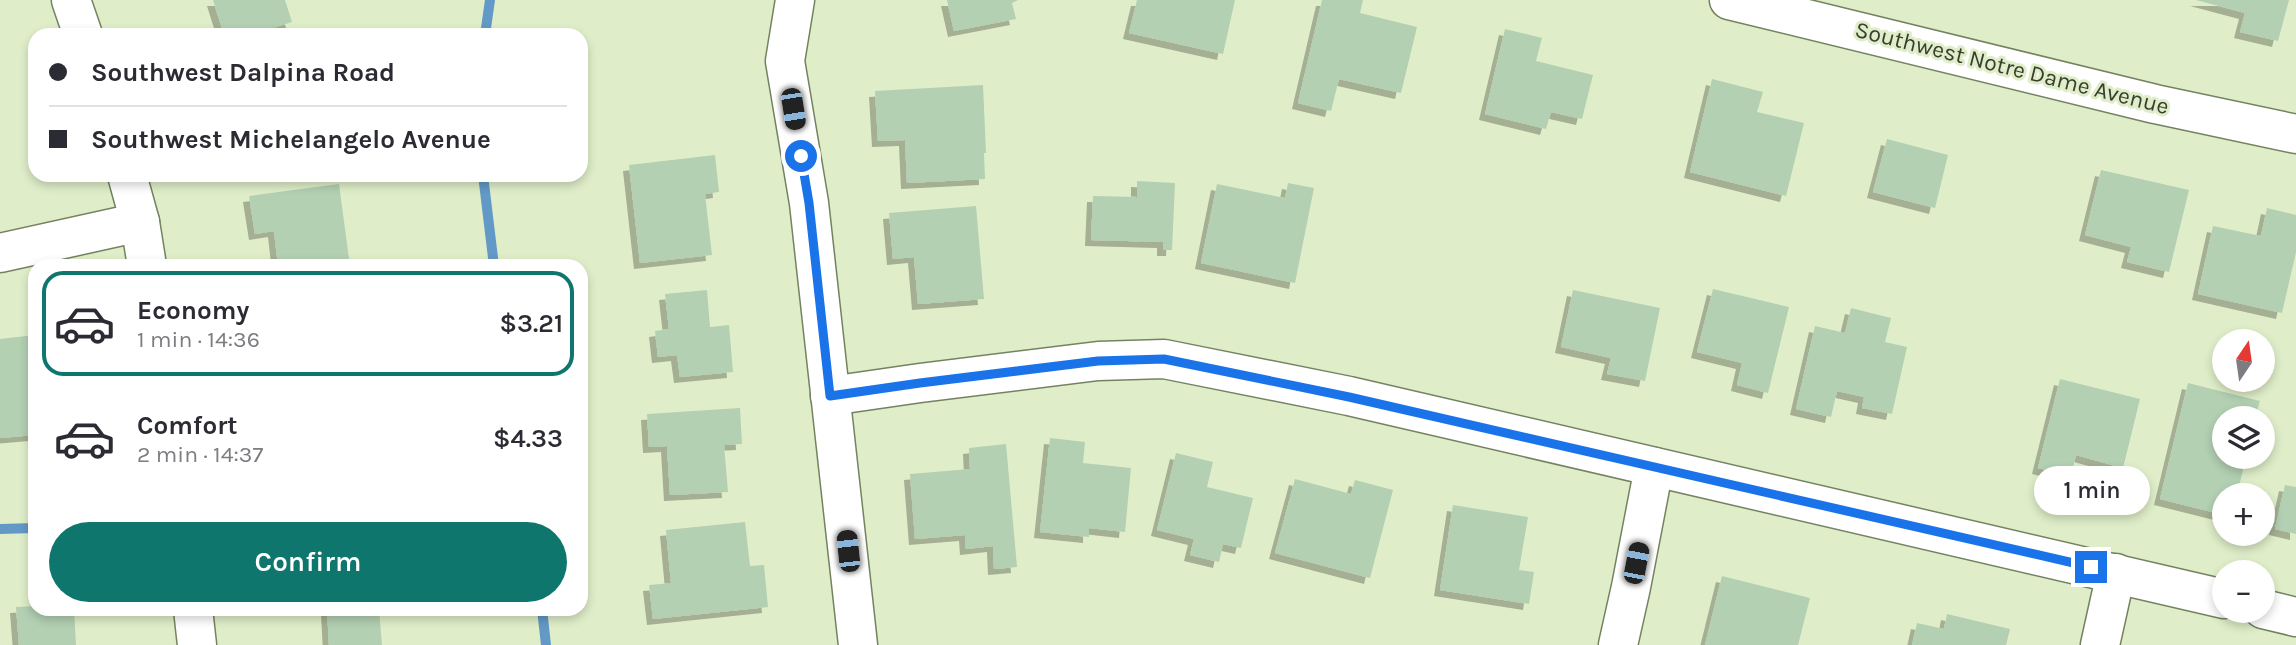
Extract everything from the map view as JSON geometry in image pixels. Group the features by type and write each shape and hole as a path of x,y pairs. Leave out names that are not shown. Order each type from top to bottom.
{"street":[{"path":"71,0 81,28"},
{"path":"795,0 785,61 809,203 858,645"},
{"name":"Southwest Notre Dame Avenue","path":"1729,0 2155,104 2296,134"},
{"path":"129,182 140,222 146,259"},
{"path":"0,253 140,222"},
{"path":"830,396 1098,361 1164,359 1349,397 2212,596"},
{"path":"1618,645 1654,467"},
{"path":"2100,645 2116,573"},
{"path":"2275,612 2296,617"},
{"path":"194,616 197,645"}],"building":[{"path":"213,0 285,0 292,22 273,28 222,28"},
{"path":"947,0 1018,0 1012,3 1016,19 954,31"},
{"path":"1137,0 1235,0 1223,54 1129,33"},
{"path":"1322,0 1363,0 1360,13 1417,27 1401,93 1339,79 1331,111 1298,103"},
{"path":"2196,0 2289,0 2278,41 2240,32 2245,13"},
{"path":"1505,29 1542,38 1536,61 1593,75 1582,119 1551,112 1546,129 1485,114"},
{"path":"1712,79 1763,92 1757,112 1804,123 1786,196 1690,172"},
{"path":"983,85 985,179 907,183 905,140 878,141 875,91"},
{"path":"1887,139 1948,155 1935,208 1873,192"},
{"path":"715,155 719,192 705,194 712,255 640,263 629,165"},
{"path":"2101,170 2189,190 2169,272 2127,262 2131,247 2085,235"},
{"path":"1137,181 1175,183 1172,250 1163,250 1163,242 1091,240 1093,196 1137,197"},
{"path":"1288,183 1314,188 1295,283 1201,263 1217,184 1285,198"},
{"path":"339,184 349,259 277,259 274,231 255,234 249,196"},
{"path":"976,206 984,299 918,304 914,257 893,259 889,213"},
{"path":"2267,208 2296,215 2296,252 2282,313 2198,294 2213,226 2261,236"},
{"path":"1713,289 1789,307 1768,393 1737,385 1742,363 1697,352"},
{"path":"707,290 710,327 729,325 733,372 680,377 677,355 658,357 655,331 669,329 665,294"},
{"path":"1573,290 1660,308 1645,381 1607,374 1611,358 1561,347"},
{"path":"1851,308 1891,318 1885,342 1907,347 1892,414 1862,408 1864,397 1837,391 1831,417 1796,409 1815,326 1845,333"},
{"path":"28,336 28,436 0,438 0,339"},
{"path":"2060,379 2140,399 2123,468 2076,455 2071,476 2038,468"},
{"path":"2188,383 2212,389 2212,392 2224,392 2260,401 2259,406 2212,406 2212,469 2243,469 2240,483 2212,483 2212,512 2160,499"},
{"path":"740,408 742,444 724,445 728,492 670,495 667,446 649,447 647,414"},
{"path":"1050,438 1085,442 1083,463 1131,468 1125,532 1089,528 1089,537 1040,532"},
{"path":"1006,444 1017,567 994,569 993,546 966,549 965,535 915,539 910,474 970,469 969,448"},
{"path":"1176,453 1213,462 1207,487 1253,498 1241,548 1223,544 1219,562 1190,555 1194,539 1157,530"},
{"path":"1295,479 1351,494 1355,480 1393,490 1370,578 1275,553"},
{"path":"2285,485 2296,487 2296,534 2275,529"},
{"path":"1453,505 1528,517 1519,570 1534,572 1529,604 1440,590"},
{"path":"745,522 750,566 764,565 768,607 653,619 649,585 671,583 666,530"},
{"path":"1722,576 1810,598 1798,645 1705,645"},
{"path":"28,606 28,616 74,616 76,645 19,645 16,607"},
{"path":"1947,614 2010,629 2006,645 1912,645 1917,623 1944,629"},
{"path":"327,616 380,616 382,645 329,645"}],"waterway":[{"path":"486,28 490,0"},
{"path":"484,182 493,259"},
{"path":"0,529 28,528"},
{"path":"543,616 546,645"}],"route":[{"path":"801,156 809,203 830,396 1098,361 1164,359 1349,397 2091,567"}]}
